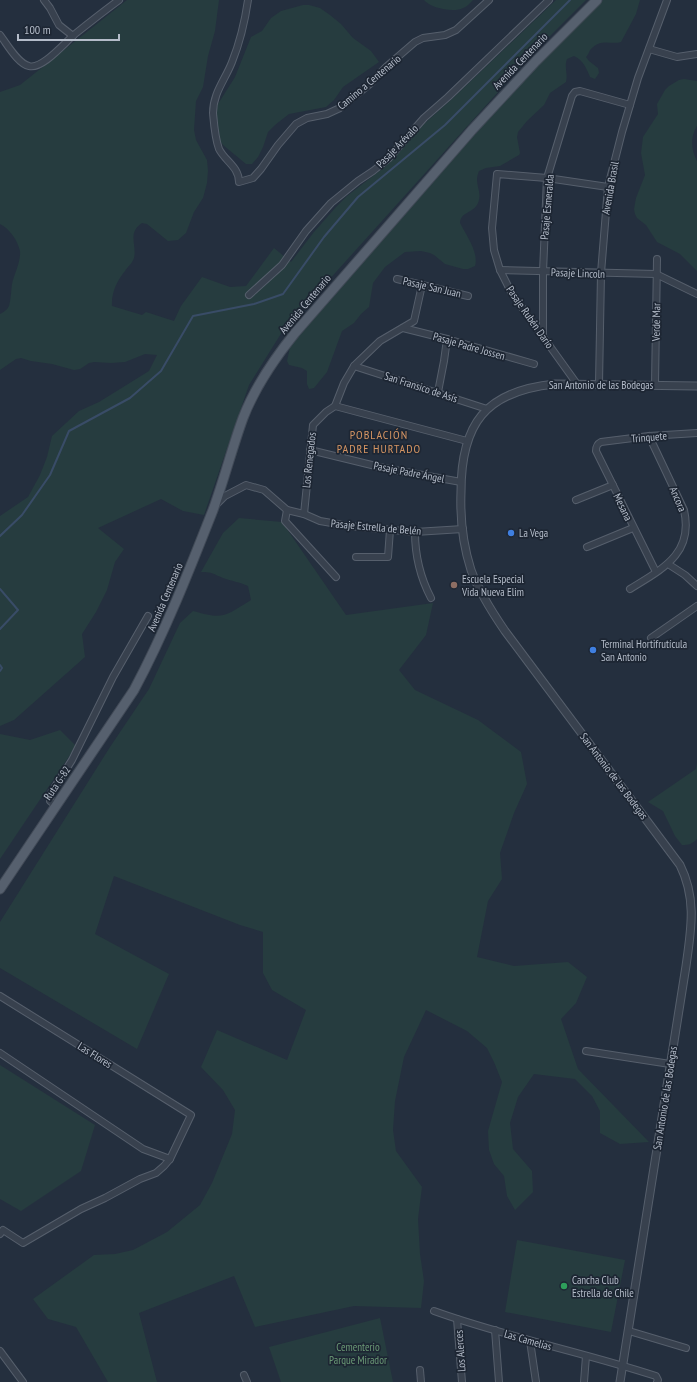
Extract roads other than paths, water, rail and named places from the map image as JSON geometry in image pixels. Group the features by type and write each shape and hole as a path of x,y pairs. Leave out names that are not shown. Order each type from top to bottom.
{"main road":[{"name":"Avenida Centenario","path":"134,690 166,627 213,509 249,405 264,376 284,347 472,130 536,61 597,0"},
{"name":"Ruta G-82","path":"0,889 134,690"}],"street":[{"path":"44,0 60,25 73,36"},
{"path":"0,35 19,61 30,67 34,66 48,58 73,36 119,0"},
{"name":"Camino a Centenario","path":"248,0 240,38 231,63 218,89 214,107 214,127 219,149 237,172 239,182 253,178 296,124 307,118 327,114 340,108 370,84 386,67 415,42 423,38 445,35 456,30 489,0"},
{"name":"Pasaje Arévalo","path":"249,295 282,265 308,227 331,204 358,181 374,171 388,159 424,118 448,97 549,0"},
{"name":"Avenida Brasil","path":"599,384 601,273 608,187 630,105 667,0"},
{"path":"649,49 677,57 697,54"},
{"name":"Pasaje Esmeralda","path":"543,335 543,272 547,178 572,96 575,92 580,90 630,105"},
{"name":"Pasaje Rubén Darío","path":"547,178 497,174 492,228 494,250 500,270 511,292 577,384"},
{"path":"547,178 608,187"},
{"name":"Verde Mar","path":"655,385 657,259"},
{"name":"Pasaje Lincoln","path":"500,270 656,274"},
{"path":"656,274 697,294"},
{"name":"Pasaje San Juan","path":"397,279 468,296"},
{"name":"Los Renegados","path":"304,514 313,425 326,412 335,406 344,383 354,366 380,341 414,321 422,285"},
{"name":"Pasaje Padre Jossen","path":"403,328 534,364"},
{"path":"438,392 447,339"},
{"name":"San Fransico de Asís","path":"354,366 488,409"},
{"name":"San Antonio de las Bodegas","path":"620,1382 693,915 692,894 688,879 675,859 497,619 482,595 472,571 466,549 460,505 462,462 467,441 476,423 488,409 511,394 532,387 555,384 697,386"},
{"path":"335,406 467,441"},
{"name":"Trinquete","path":"601,442 649,436 697,433"},
{"name":"Ancora","path":"630,589 668,564 678,552 686,528 684,510 649,436"},
{"name":"Mesana","path":"601,442 597,445 596,451 656,572"},
{"name":"Pasaje Padre Ángel","path":"310,450 384,468 461,482"},
{"name":"Pasaje Estrella de Belén","path":"213,509 225,496 246,485 264,490 287,510 304,514 320,521 349,526 415,532 463,529"},
{"path":"576,500 613,485"},
{"path":"287,510 285,521 336,577"},
{"path":"587,547 633,528"},
{"path":"356,557 388,557 390,530"},
{"path":"415,532 418,564 431,598"},
{"path":"668,564 685,575 697,586"},
{"path":"651,638 697,606"},
{"path":"56,806 50,801 51,793 72,760 113,677 148,616"},
{"name":"Las Flores","path":"0,996 191,1115 170,1159"},
{"path":"586,1051 670,1064"},
{"path":"0,1053 143,1149 170,1159 156,1173 140,1179 81,1209 23,1243 1,1230"},
{"name":"Las Camelias","path":"434,1311 457,1320 656,1376 658,1378 657,1382"},
{"name":"Los Alerces","path":"457,1320 462,1382"},
{"path":"495,1330 499,1382"},
{"path":"629,1331 686,1348"},
{"path":"530,1341 536,1382"},
{"path":"0,1351 23,1382"},
{"path":"584,1382 586,1356"},
{"path":"420,1370 421,1382"},
{"path":"244,1375 247,1382"}],"waterway":[{"path":"0,536 22,515 50,475 69,431 130,398 161,371 193,316 254,304 283,294 324,237 358,197 445,125 570,0"},
{"path":"0,589 18,610 0,629"},
{"path":"0,665 2,668 0,671"}],"place":[{"name":"La Vega","path":"511,533"},
{"name":"Escuela Especial Vida Nueva Elim","path":"454,585"},
{"name":"Terminal Hortifrutícula San Antonio","path":"593,650"},
{"name":"Cancha Club Estrella de Chile","path":"564,1286"}],"district":[{"name":"POBLACIÓN PADRE HURTADO","path":"379,441"}],"park label":[{"name":"Cementerio Parque Mirador","path":"358,1353"}]}
